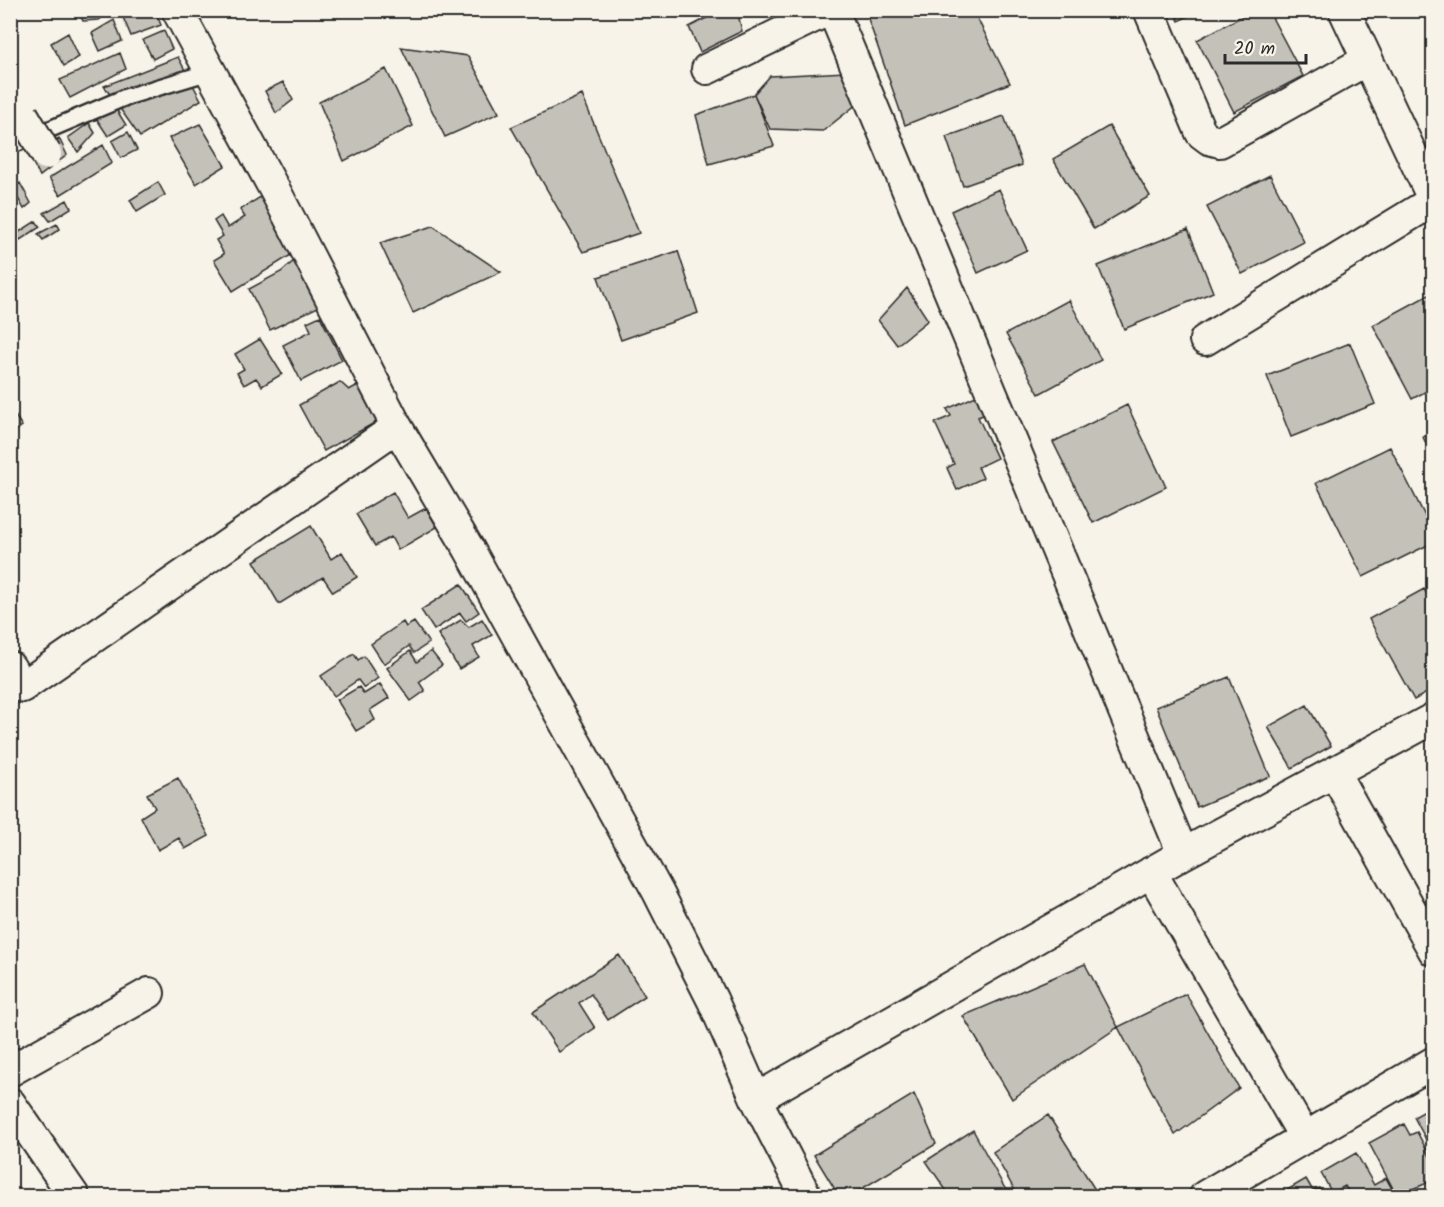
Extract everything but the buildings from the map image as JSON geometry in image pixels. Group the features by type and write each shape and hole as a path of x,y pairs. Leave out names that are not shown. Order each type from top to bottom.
{"street":[{"path":"177,10 278,196 397,427 470,549 658,892 713,1001 756,1099 806,1197"},
{"path":"1149,10 1201,133 1209,139 1220,142 1367,60"},
{"path":"1205,340 1433,201 1344,10"},
{"path":"707,69 820,14 830,14 836,18 1183,854"},
{"path":"23,115 46,154"},
{"path":"10,668 22,687 397,427"},
{"path":"756,1099 1183,854 1335,774 1434,718"},
{"path":"1335,774 1434,951"},
{"path":"1151,872 1305,1138"},
{"path":"10,1071 149,993"},
{"path":"1205,1197 1434,1062"},
{"path":"10,1103 74,1197"}],"lane":[{"path":"10,146 126,97 209,72"}]}
